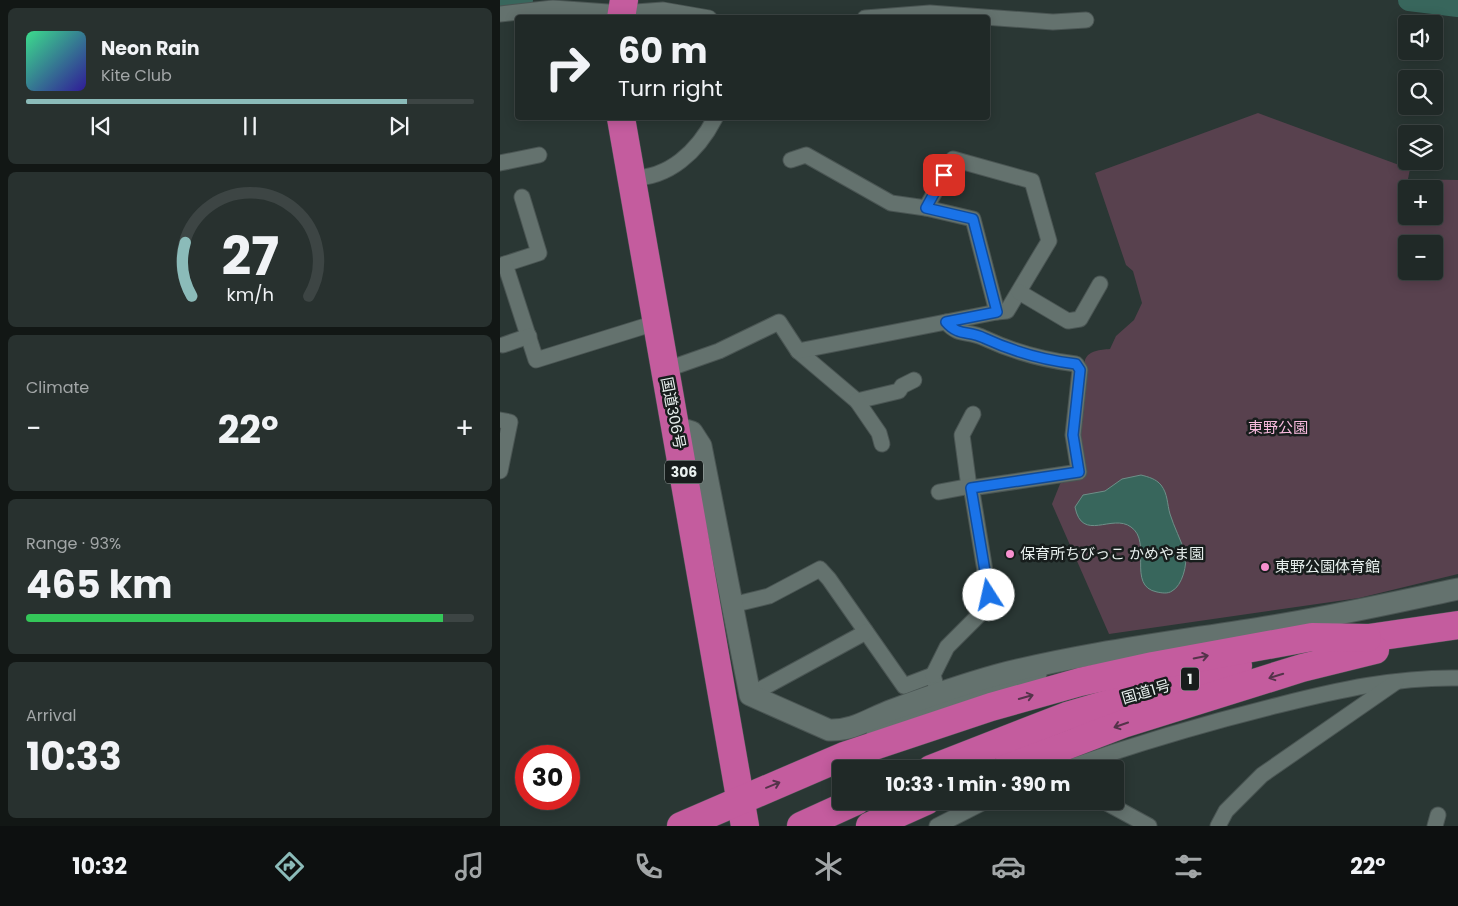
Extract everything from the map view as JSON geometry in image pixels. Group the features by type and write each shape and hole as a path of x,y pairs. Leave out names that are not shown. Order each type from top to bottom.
{"highway":[{"name":"国道306号","path":"621,120 745,826"},
{"path":"1029,760 1123,724 1170,709 1302,668 1417,641 1458,626"},
{"name":"国道1号","path":"951,760 1067,716 1145,692 1286,654 1367,638 1458,626"},
{"path":"681,826 740,799 844,756 991,707 1080,682 1144,668 1312,637 1367,638"},
{"path":"802,826 837,810"},
{"path":"870,826 906,810"}],"street":[{"path":"500,14 554,8 662,10 691,15"},
{"path":"900,15 930,13 957,15"},
{"path":"990,17 1053,22 1086,20"},
{"path":"630,178 644,178 660,173 683,160 696,147 714,120"},
{"path":"500,163 540,155"},
{"path":"792,160 806,155 891,203 926,208 973,219 997,312"},
{"path":"798,351 1007,310 1049,241 1032,181 953,159 926,208"},
{"path":"522,197 539,253 502,265 536,360 656,323"},
{"path":"1019,292 1068,321 1080,319 1100,284"},
{"path":"665,370 719,352 779,322 798,351 857,401 879,433 882,444"},
{"path":"939,492 1079,472 1073,435 1080,370 1076,364 1026,355 993,344 983,337 954,331 946,322"},
{"path":"503,345 529,336"},
{"path":"857,401 899,391 902,386 914,380"},
{"path":"750,694 829,730 843,731 858,727 935,684 946,647 982,612 989,595 962,435 973,414"},
{"path":"500,420 510,422 500,472"},
{"path":"676,427 692,432 701,446 750,694"},
{"path":"732,605 769,596 820,569 904,686 935,684 997,675 1106,652 1342,614 1458,589"},
{"path":"750,694 866,632"},
{"path":"844,756 878,732 906,719 1106,652"},
{"path":"1092,760 1217,720 1350,687 1398,681 1458,678"},
{"path":"1218,826 1226,811 1262,775 1398,681"},
{"path":"937,826 968,810"},
{"path":"1120,810 1149,826"}],"green space":[{"name":"東野公園","path":"1258,113 1398,165 1398,170 1410,170 1408,179 1458,180 1458,574 1359,598 1109,634 1052,504 1060,484 1074,467 1085,360 1092,352 1110,349 1116,336 1134,320 1142,303 1133,271 1126,265 1095,173"}],"shaded area":[{"path":"1141,475 1150,477 1163,488 1185,553 1186,563 1181,580 1176,588 1169,593 1157,592 1148,588 1143,581 1140,543 1137,534 1131,527 1115,523 1091,525 1084,523 1079,518 1075,507 1083,495 1105,491 1122,479"}],"waterway":[{"path":"500,4 522,0"},
{"path":"1409,0 1458,6"}],"place":[{"name":"保育所ちびっこ かめやま園","path":"1010,554"},
{"name":"東野公園体育館","path":"1265,567"}],"route":[{"path":"944,175 926,208 973,219 997,312 946,322 954,331 983,337 993,344 1026,355 1050,361 1076,364 1080,370 1073,435 1073,446 1079,472 971,488 989,595"}]}
